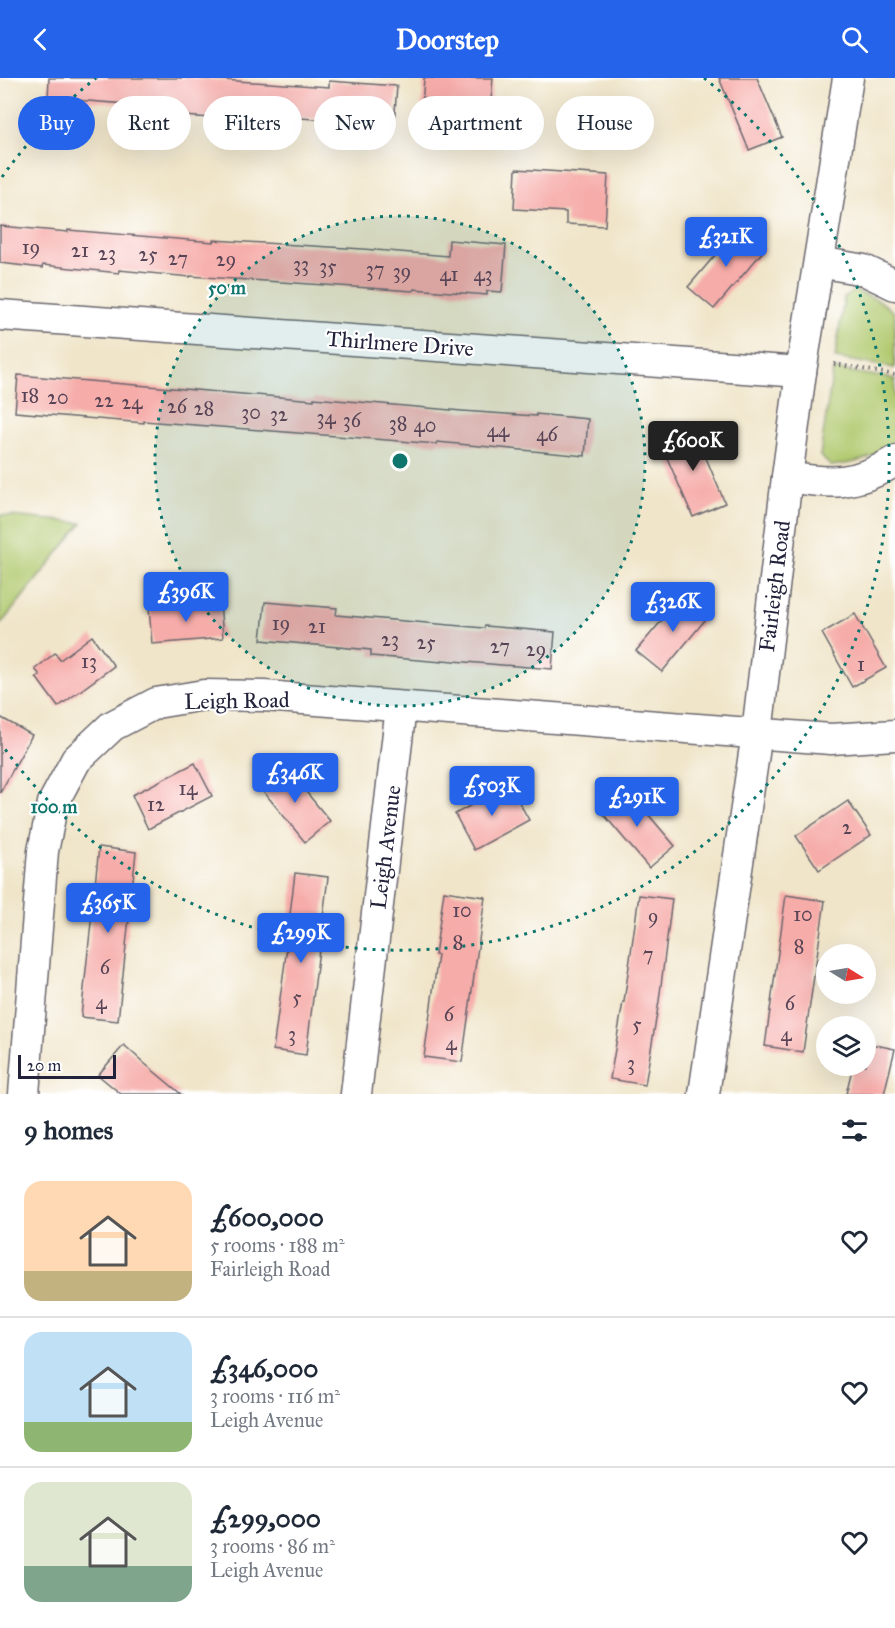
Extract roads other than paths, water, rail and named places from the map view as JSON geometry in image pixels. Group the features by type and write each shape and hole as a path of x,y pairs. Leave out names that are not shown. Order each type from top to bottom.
{"street":[{"name":"Fairleigh Road","path":"704,1094 757,733 802,365 848,78"},
{"path":"819,262 864,270 895,285"},
{"name":"Thirlmere Drive","path":"0,315 802,365"},
{"path":"787,477 820,482 851,481 878,472 895,461"},
{"name":"Leigh Road","path":"24,1094 43,851 53,803 76,760 112,726 156,703 204,695 264,696 831,739 895,735"},
{"name":"Leigh Avenue","path":"356,1094 401,707"}]}
